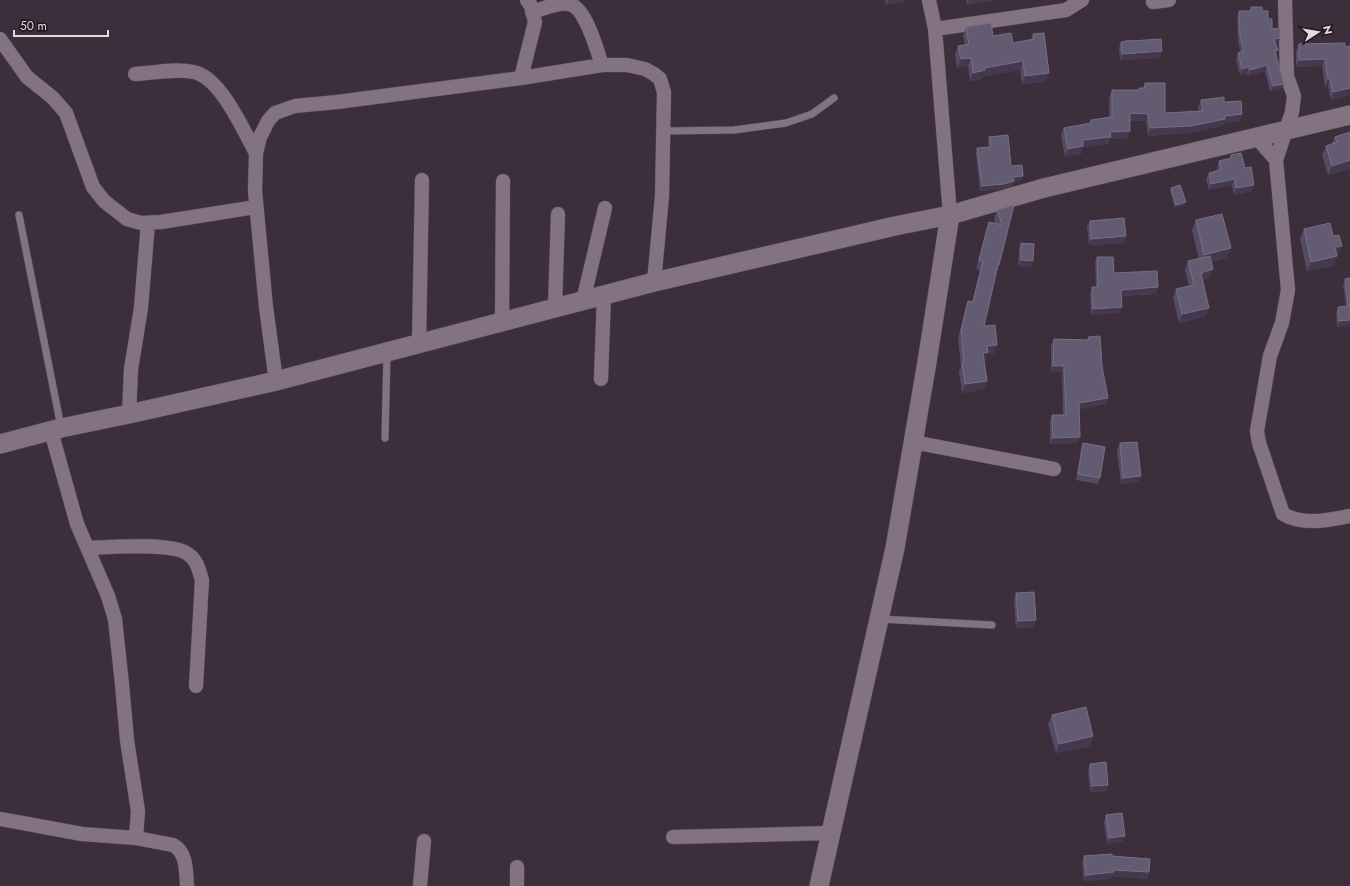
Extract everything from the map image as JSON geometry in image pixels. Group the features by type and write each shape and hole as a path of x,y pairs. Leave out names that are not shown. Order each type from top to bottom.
{"main road":[{"path":"0,444 276,381 654,282 887,228 950,215 1052,186 1350,115"},
{"path":"819,886 895,548 927,362 950,215"}],"street":[{"path":"929,0 935,29 950,215"},
{"path":"935,29 1066,10 1082,0"},
{"path":"1153,2 1169,0"},
{"path":"1286,0 1288,76 1294,96 1292,112 1276,160 1288,290 1282,322 1270,356 1257,430 1259,443 1283,514 1292,519 1314,522 1350,516"},
{"path":"521,78 535,22 530,6 569,4 575,7 583,16 602,65"},
{"path":"0,40 27,77 53,98 66,114 93,187 104,201 127,219 141,223 161,222 256,206"},
{"path":"276,381 266,307 256,206 256,153 260,137 268,121 275,113 286,108 521,78 602,65 628,65 644,69 660,79 664,92 662,196 654,282"},
{"path":"135,74 178,71 194,72 210,80 221,92 256,153"},
{"path":"1256,137 1276,160"},
{"path":"419,343 422,180"},
{"path":"502,322 503,181"},
{"path":"583,301 605,208"},
{"path":"555,307 558,214"},
{"path":"129,414 131,369 134,343 141,308 148,223"},
{"path":"601,379 604,295"},
{"path":"56,430 77,524 108,596 115,619 122,676 127,740 138,811 136,838"},
{"path":"913,442 1054,469"},
{"path":"88,548 157,547 180,549 189,554 197,564 202,580 196,686"},
{"path":"0,819 82,834 136,838 173,845 178,847 185,862 187,886"},
{"path":"673,838 830,833"},
{"path":"420,886 424,841"},
{"path":"517,867 517,886"}],"lane":[{"path":"664,131 734,130 786,123 812,114 834,98"},
{"path":"19,215 56,430"},
{"path":"385,438 388,351"},
{"path":"879,619 992,625"}],"building":[{"path":"1251,7 1262,7 1262,11 1268,11 1268,19 1272,19 1272,29 1280,28 1280,38 1274,39 1278,50 1275,51 1284,84 1273,86 1267,65 1250,70 1249,67 1242,69 1238,53 1244,51 1240,35 1239,11 1251,11"},
{"path":"991,23 993,36 1011,33 1013,43 1034,39 1033,34 1044,33 1049,73 1025,76 1023,61 985,68 985,70 973,73 971,58 961,59 958,46 969,44 966,27"},
{"path":"1161,39 1162,51 1122,54 1121,42 1131,40"},
{"path":"1345,43 1345,47 1350,46 1350,88 1333,92 1330,79 1328,79 1325,59 1299,60 1299,44"},
{"path":"1145,83 1165,83 1165,113 1203,111 1201,100 1224,97 1224,102 1241,101 1242,114 1225,116 1225,119 1191,126 1150,128 1148,114 1130,113 1130,131 1110,132 1111,137 1083,140 1083,146 1068,149 1064,128 1091,123 1091,120 1112,117 1112,90 1139,90 1139,88 1145,88"},
{"path":"1350,132 1350,160 1332,166 1326,146 1337,142 1335,137"},
{"path":"1008,135 1011,166 1022,165 1023,176 1013,177 1014,181 1004,184 982,186 977,148 991,147 989,137"},
{"path":"1241,153 1245,168 1251,167 1254,185 1236,188 1235,179 1211,184 1209,173 1221,170 1219,161 1231,158 1231,155"},
{"path":"1180,185 1186,202 1176,205 1171,188"},
{"path":"1014,205 984,326 995,325 997,345 987,346 988,352 983,353 987,381 965,384 962,363 964,363 961,331 968,301 973,302 983,261 979,260 989,222 1002,225 997,210"},
{"path":"1222,214 1231,248 1204,255 1196,220"},
{"path":"1124,218 1126,236 1091,239 1090,221"},
{"path":"1330,223 1333,236 1339,235 1342,246 1335,247 1337,256 1311,262 1304,229"},
{"path":"1021,243 1034,244 1033,261 1021,260"},
{"path":"1210,256 1213,269 1201,273 1209,308 1182,314 1176,289 1194,285 1188,261"},
{"path":"1097,257 1113,257 1114,273 1157,271 1158,287 1121,290 1122,307 1093,309 1092,287 1098,287"},
{"path":"1350,278 1350,320 1339,321 1338,307 1348,306 1345,279"},
{"path":"1100,336 1102,366 1108,398 1079,403 1080,437 1053,438 1052,415 1066,415 1064,366 1053,366 1054,339 1089,340 1088,337"},
{"path":"1137,442 1141,476 1123,478 1120,443"},
{"path":"1083,443 1105,447 1100,478 1078,474"},
{"path":"1034,592 1036,620 1018,621 1016,593"},
{"path":"1086,707 1093,736 1059,744 1052,715"},
{"path":"1106,762 1108,785 1092,786 1090,764"},
{"path":"1122,813 1125,836 1109,838 1106,815"},
{"path":"1112,854 1112,856 1150,859 1149,872 1113,870 1114,872 1086,875 1084,856"}]}
